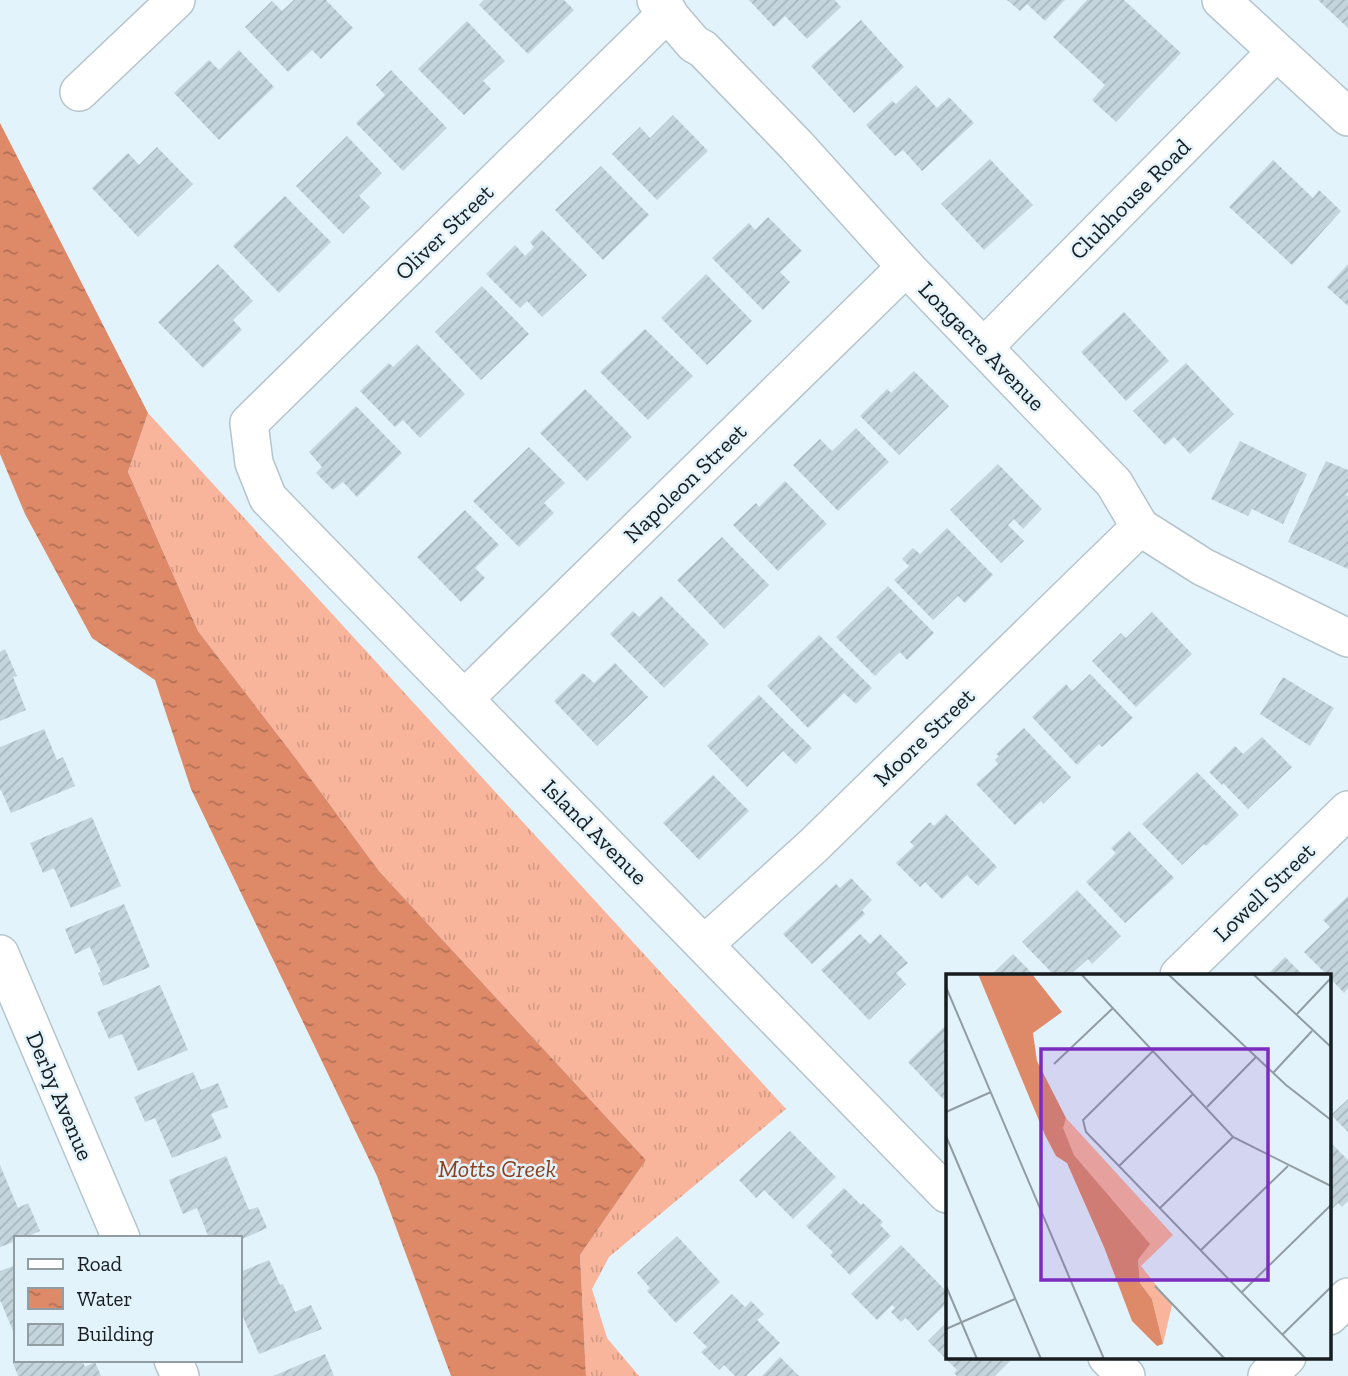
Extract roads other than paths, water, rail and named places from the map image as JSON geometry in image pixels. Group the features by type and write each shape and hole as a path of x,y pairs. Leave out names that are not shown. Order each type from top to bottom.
{"street":[{"path":"79,92 176,0"},
{"path":"1221,0 1348,117"},
{"name":"Longacre Avenue","path":"662,6 694,44 703,49 796,145 906,267 1114,483 1140,527 1203,567 1348,638"},
{"name":"Oliver Street","path":"254,463 249,423 662,6"},
{"name":"Clubhouse Road","path":"984,347 1276,52"},
{"name":"Napoleon Street","path":"464,699 906,267"},
{"name":"Island Avenue","path":"254,463 268,498 946,1193"},
{"name":"Moore Street","path":"705,944 813,846 1140,527"},
{"name":"Lowell Street","path":"1180,974 1348,810"},
{"name":"Derby Avenue","path":"0,954 120,1236"},
{"path":"1330,1315 1348,1297"},
{"path":"1108,1358 1126,1376"},
{"path":"1267,1376 1286,1358"}],"water":[{"name":"Motts Creek","path":"0,123 148,413 128,472 198,631 379,871 646,1160 580,1255 586,1376 451,1376 377,1176 191,789 155,680 92,638 25,514 0,454"}]}
